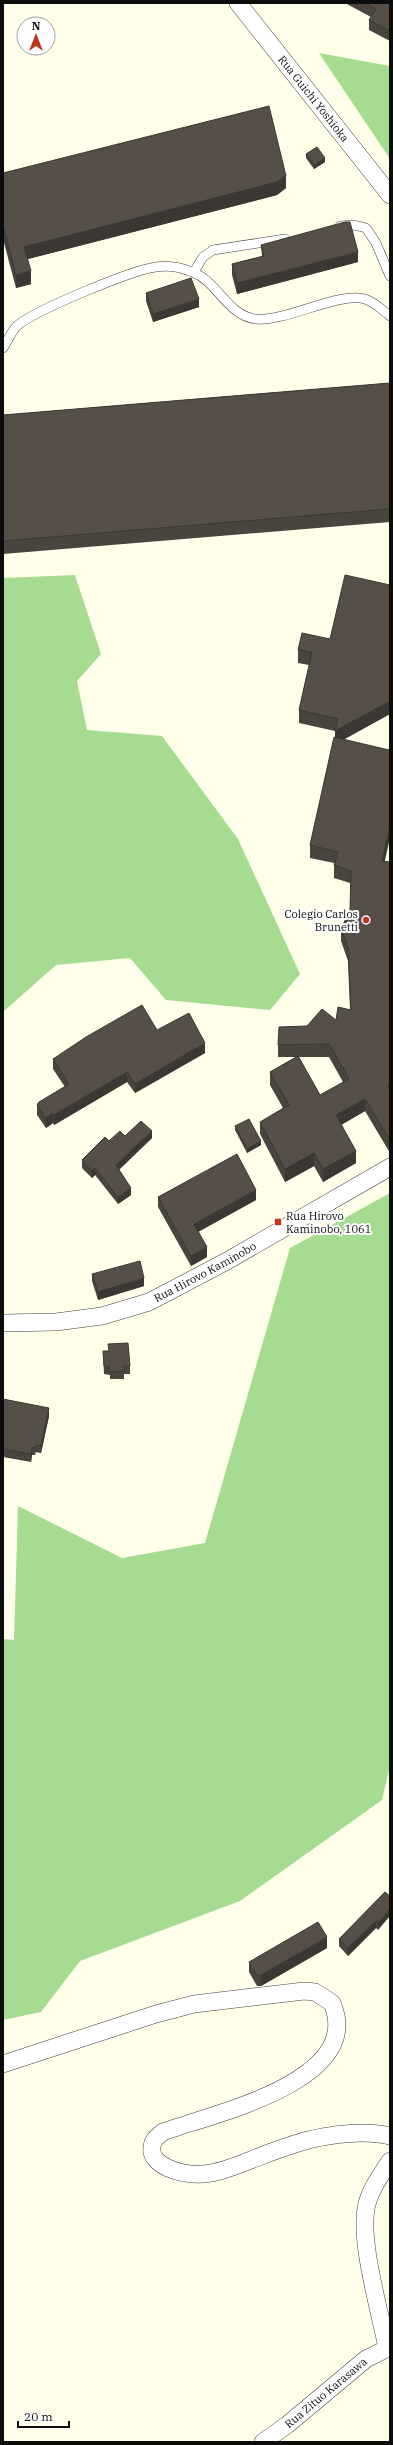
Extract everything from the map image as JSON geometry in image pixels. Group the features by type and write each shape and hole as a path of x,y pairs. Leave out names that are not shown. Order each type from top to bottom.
{"street":[{"name":"Rua Guichi Yoshioka","path":"238,3 390,195"},
{"name":"Rua Hirovo Kaminobo","path":"3,1323 56,1322 102,1316 149,1302 227,1261 390,1167"},
{"path":"3,2064 156,2014 194,2004 304,1991 315,1992 332,2002 336,2018 335,2037 328,2050 318,2063 263,2099 163,2132 155,2138 151,2145 152,2154 164,2167 177,2172 197,2175 211,2174 238,2167 255,2158 308,2140 336,2135 390,2136"},
{"path":"388,2348 366,2244 364,2222 373,2189 390,2161"},
{"name":"Rua Zituo Karasawa","path":"263,2442 287,2425 366,2359 388,2348"}],"lane":[{"path":"329,228 354,225 366,228 390,276"},
{"path":"194,272 203,257 213,250 262,244 292,237"},
{"path":"3,348 12,331 21,322 74,297 150,268 170,266 194,272 212,286 239,315 255,319 278,317 354,298 372,302 390,316"}],"green space":[{"path":"319,53 390,66 390,159"},
{"path":"75,575 101,654 77,681 87,730 162,736 238,839 300,974 270,1010 166,1000 130,958 56,965 3,1012 3,578"},
{"path":"390,1193 390,1766 382,1800 240,1901 80,1961 41,2012 3,2020 3,1639 14,1640 18,1506 122,1558 205,1543 290,1248"}],"building":[{"path":"364,3 390,3 390,31 369,20 376,9"},
{"path":"269,106 286,176 277,182 24,247 31,271 16,275 3,226 3,173"},
{"path":"317,147 325,158 314,165 306,154"},
{"path":"345,222 350,222 358,252 237,283 232,264 264,256 261,245"},
{"path":"191,278 199,299 153,314 146,293"},
{"path":"390,383 390,509 3,541 3,415"},
{"path":"345,575 390,585 390,701 335,731 338,719 299,710 312,652 298,650 302,633 330,639"},
{"path":"334,737 389,750 390,746 390,825 382,861 390,862 390,1084 388,1086 390,1090 390,1140 365,1099 336,1115 356,1151 323,1169 314,1153 285,1169 260,1122 289,1105 270,1072 298,1056 320,1095 349,1079 329,1044 278,1045 279,1027 307,1026 322,1009 336,1020 338,1007 351,1010 348,948 341,929 350,910 351,871 334,865 338,852 310,845"},
{"path":"142,1005 157,1030 189,1013 205,1043 135,1084 127,1072 54,1115 53,1113 46,1118 37,1105 39,1102 69,1084 53,1059 86,1037"},
{"path":"249,1119 261,1141 247,1149 235,1126"},
{"path":"141,1121 152,1131 116,1165 131,1188 118,1197 95,1168 92,1171 82,1160 105,1137 109,1141 120,1131 125,1136"},
{"path":"237,1154 256,1190 194,1224 207,1247 191,1256 158,1197"},
{"path":"140,1261 144,1278 98,1292 92,1274"},
{"path":"128,1343 130,1366 124,1366 124,1371 110,1372 110,1367 104,1366 103,1351 109,1351 108,1344"},
{"path":"3,1399 49,1408 41,1446 36,1445 35,1448 32,1447 31,1454 3,1449"},
{"path":"385,1892 390,1896 390,1909 378,1922 376,1921 348,1948 339,1939"},
{"path":"318,1922 327,1937 257,1976 249,1962"}],"place":[{"name":"Colegio Carlos Brunetti","path":"366,920"},
{"name":"Rua Hirovo Kaminobo, 1061","path":"278,1222"}]}
